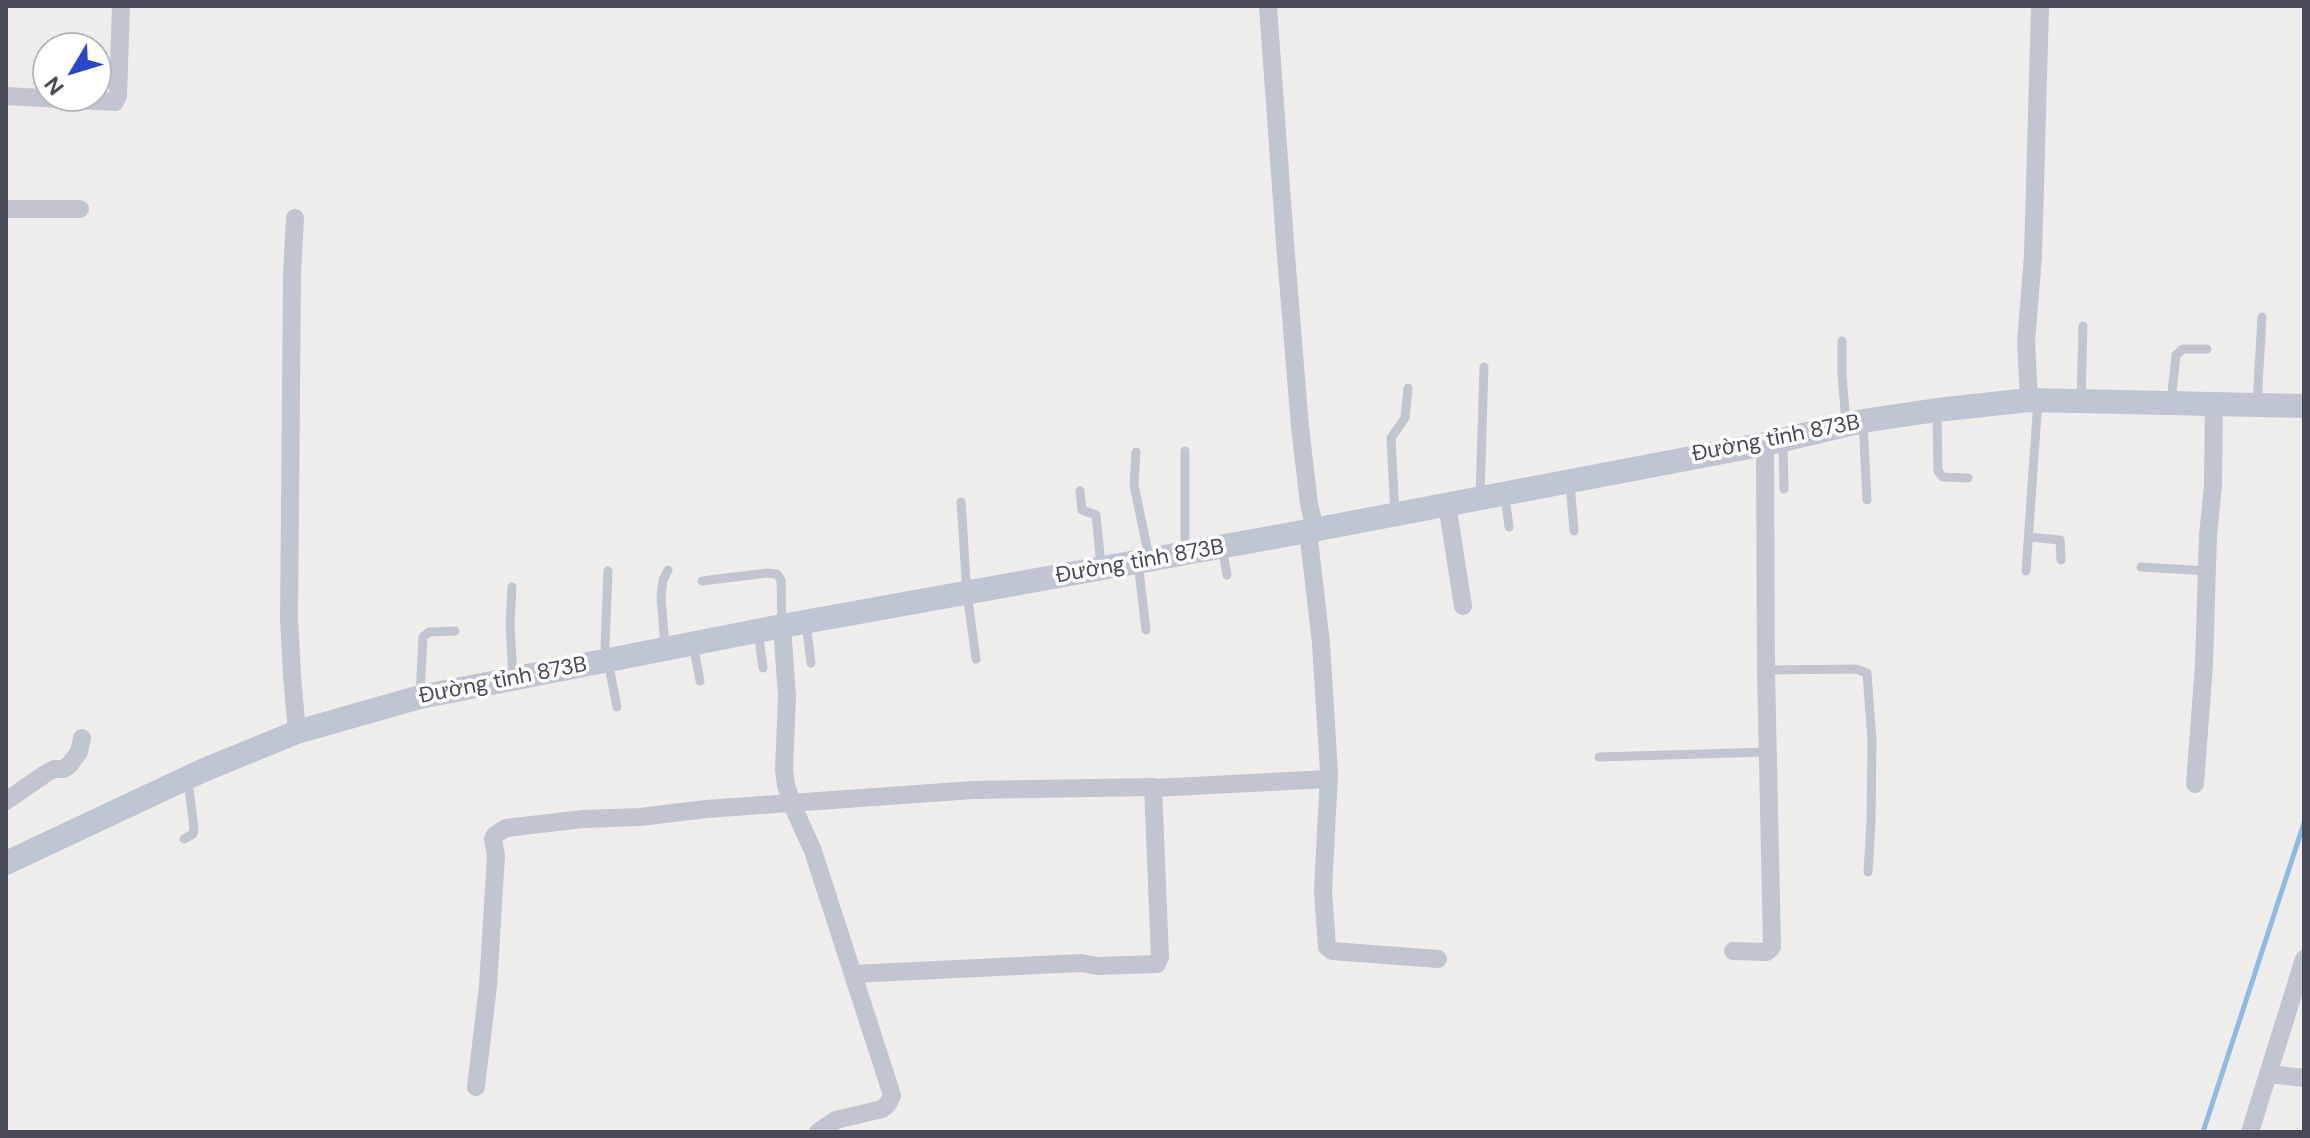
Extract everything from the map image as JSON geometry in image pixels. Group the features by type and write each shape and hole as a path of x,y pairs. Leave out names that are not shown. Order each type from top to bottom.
{"main road":[{"name":"Đường tỉnh 873B","path":"6,863 187,778 297,732 420,697 794,624 1185,554 1774,442 1855,423 1937,410 2034,400 2304,406"}],"street":[{"path":"6,96 115,102 118,96 121,6"},
{"path":"1268,6 1285,243 1321,643 1328,779 1323,891 1327,947 1332,951 1438,959"},
{"path":"2034,400 2027,375 2026,342 2033,256 2040,6"},
{"path":"6,209 80,209"},
{"path":"295,218 289,619 297,732"},
{"path":"2195,784 2214,403"},
{"path":"1733,951 1767,952 1772,947 1766,670 1774,442"},
{"path":"1447,504 1463,606"},
{"path":"794,624 784,770 792,804 813,851 892,1095 872,1122 836,1120 818,1132"},
{"path":"6,801 54,769 64,769 79,752 82,738"},
{"path":"476,1087 488,986 496,856 493,843 495,835 506,828 583,819 973,790 1154,788 1328,779"},
{"path":"853,974 1081,963 1098,966 1157,964 1160,957 1153,828 1154,788"},
{"path":"2250,1132 2304,959"},
{"path":"2269,1074 2304,1078"}],"lane":[{"path":"2257,404 2262,317"},
{"path":"2081,401 2083,326"},
{"path":"1842,341 1842,375 1855,423 1867,500"},
{"path":"2171,402 2176,355 2183,349 2207,349"},
{"path":"1480,497 1484,367"},
{"path":"1395,514 1391,438 1405,418 1408,388"},
{"path":"2026,571 2034,400"},
{"path":"1937,410 1938,471 1943,477 1968,478"},
{"path":"1774,442 1784,489"},
{"path":"1185,451 1185,554"},
{"path":"1136,452 1134,485 1144,561 1146,630"},
{"path":"1570,480 1574,531"},
{"path":"1080,491 1083,512 1096,515 1102,568"},
{"path":"1505,492 1509,527"},
{"path":"961,502 967,593 976,659"},
{"path":"2029,537 2060,540 2061,560"},
{"path":"1222,547 1227,575"},
{"path":"2141,567 2208,571"},
{"path":"666,649 661,597 668,570"},
{"path":"608,571 605,607 607,661 617,707"},
{"path":"702,581 777,574 811,663"},
{"path":"512,587 510,625 513,679"},
{"path":"420,697 421,639 429,632 455,631"},
{"path":"758,631 763,668"},
{"path":"693,644 700,681"},
{"path":"1766,670 1856,669 1867,673 1872,741 1868,872"},
{"path":"1599,757 1768,752"},
{"path":"184,839 193,834 194,828 187,778"}],"waterway":[{"path":"2203,1132 2304,823"}]}
